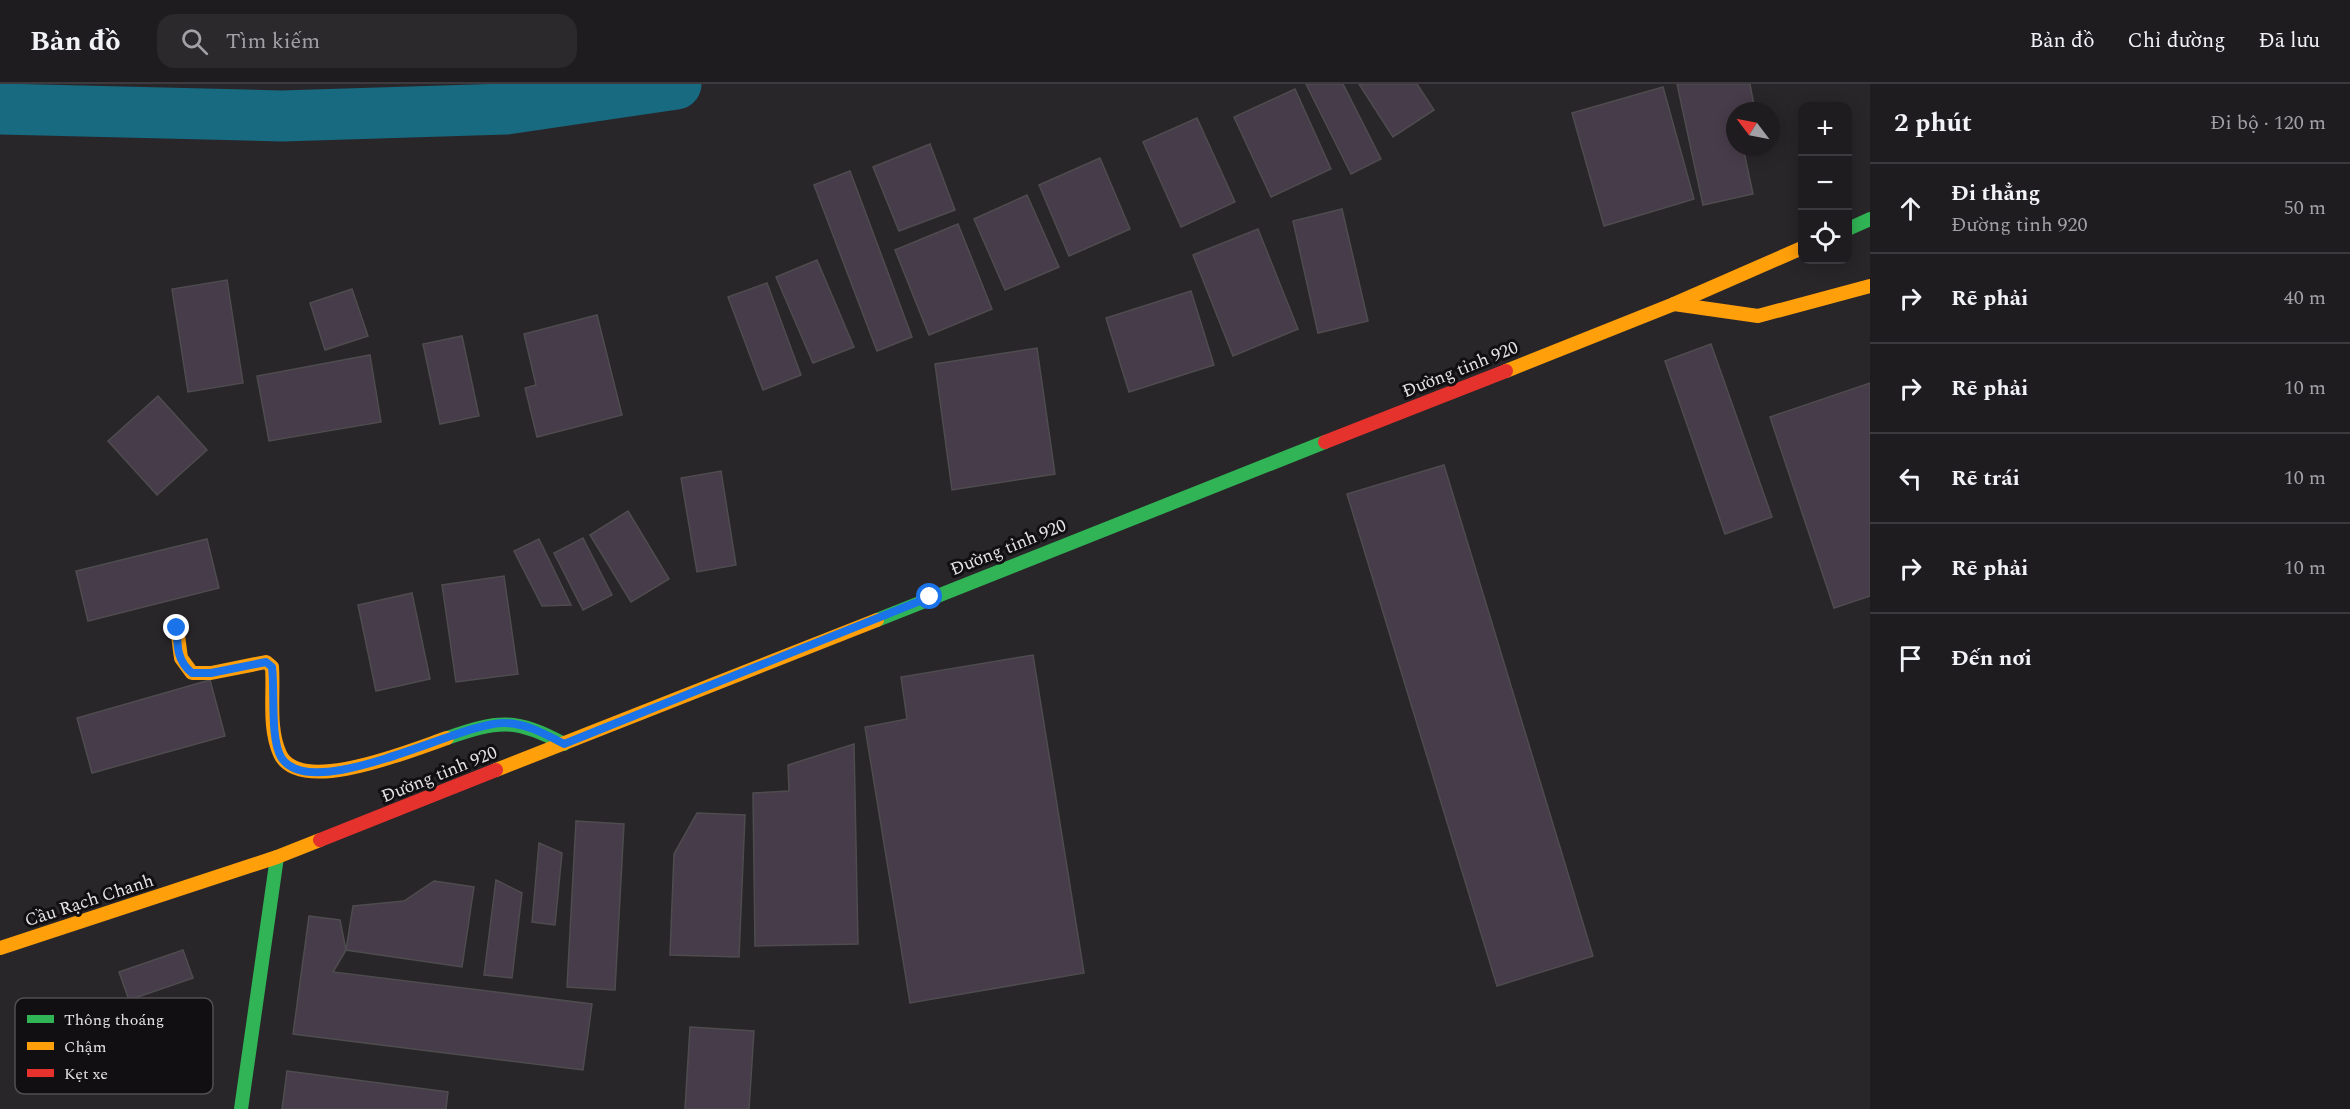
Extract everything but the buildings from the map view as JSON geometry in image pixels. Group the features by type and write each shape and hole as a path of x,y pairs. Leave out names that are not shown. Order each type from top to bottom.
{"main road":[{"path":"1852,227 1870,219"},
{"name":"Đường tỉnh 920","path":"189,886 277,857 564,744 1674,304 1798,250"},
{"path":"1674,304 1758,316 1870,286"},
{"path":"177,628 177,648 183,666 192,673 211,673 266,662 272,667 276,745 288,766 303,771 327,772 383,760 482,727 503,723 534,728 564,744"},
{"path":"241,1109 277,857"},
{"name":"Cầu Rạch Chanh","path":"0,948 189,886"}],"waterway":[{"path":"0,109 282,116 506,109 676,84"}],"traffic: fast":[{"path":"1852,227 1870,219"},
{"path":"877,620 1325,442"},
{"path":"447,738 480,728 507,724 533,730 564,744"},
{"path":"241,1109 277,857"}],"traffic: slow":[{"path":"1506,371 1674,304 1798,250"},
{"path":"1674,304 1758,316 1870,286"},
{"path":"496,770 877,620"},
{"path":"177,628 181,658 192,673 211,673 266,662 272,667 272,711 276,744 280,754 292,766 310,771 333,771 385,759 447,738"},
{"path":"0,948 277,857 320,840"}],"traffic: jam":[{"path":"1325,442 1506,371"},
{"path":"320,840 496,770"}],"route":[{"path":"177,628 177,648 183,666 192,673 211,673 266,662 272,667 276,745 282,758 288,766 303,771 327,772 383,760 482,727 503,723 534,728 564,744 930,597"}]}
